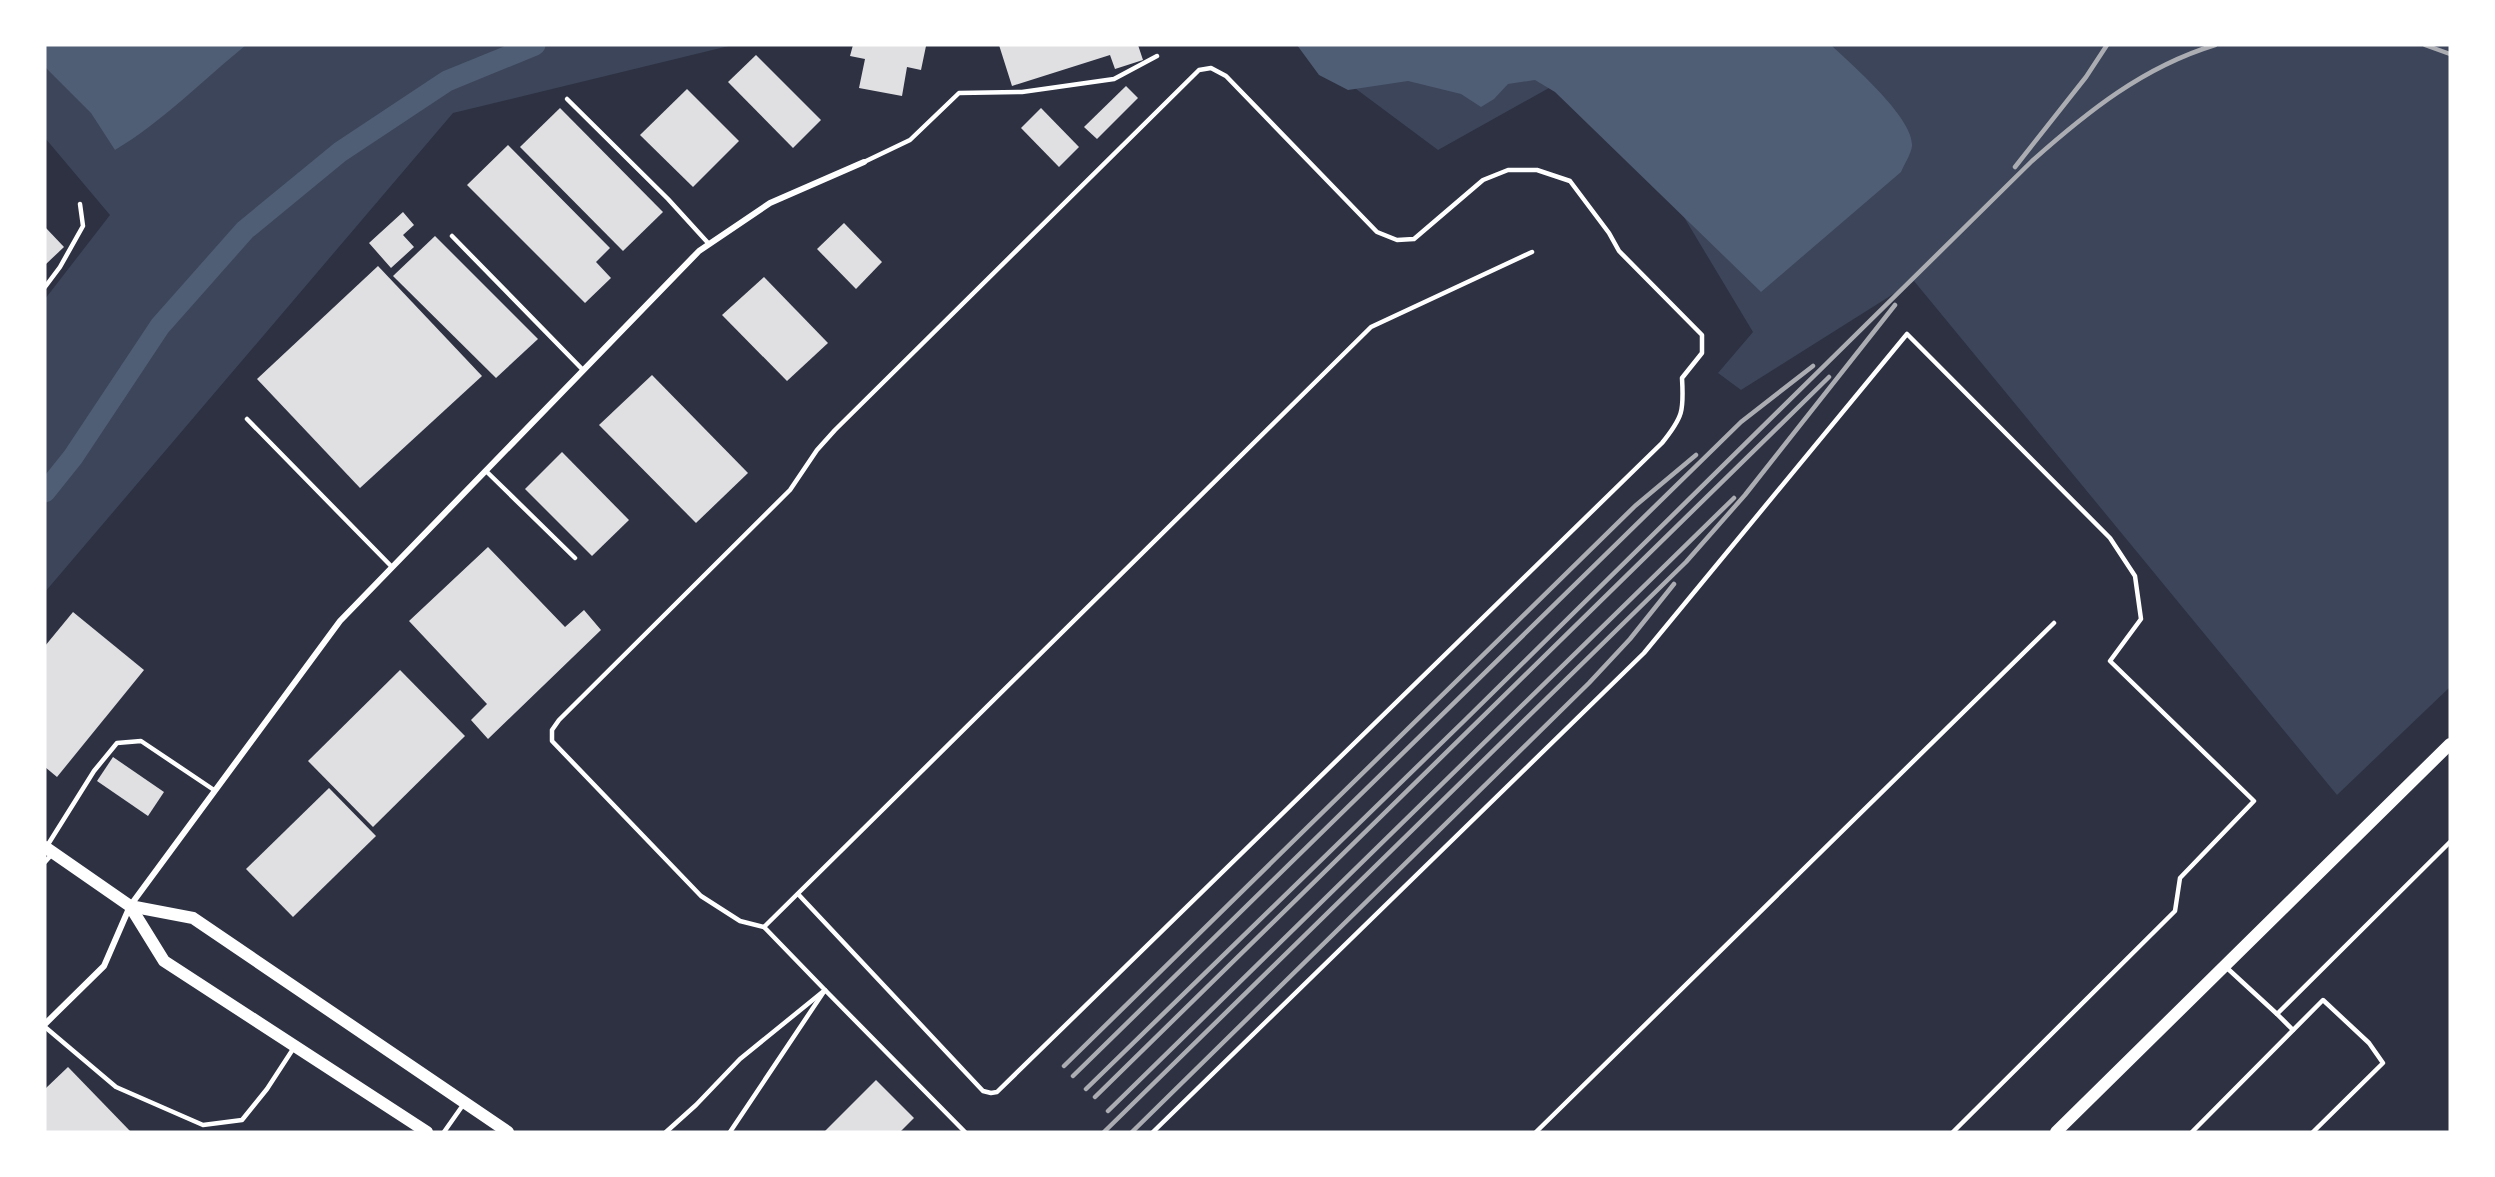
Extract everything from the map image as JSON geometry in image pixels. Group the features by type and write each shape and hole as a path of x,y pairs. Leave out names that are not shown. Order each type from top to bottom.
{"main road":[{"path":"2056,1132 2450,744"},
{"path":"47,852 130,906 193,918 503,1131"},
{"path":"130,906 164,961 427,1132"}],"street":[{"path":"45,1026 104,966 130,906 340,621 699,251 770,203 864,162"}],"lane":[{"path":"864,162 910,140 959,93 1022,92 1114,79 1157,56"},
{"path":"798,894 983,1091 991,1094 997,1092 1662,443 1679,422 1683,404 1682,378 1702,352 1702,335 1619,251 1610,232 1570,181 1537,170 1508,171 1483,180 1414,239 1397,240 1377,232 1226,76 1212,68 1199,70 835,430 817,450 790,490 559,720 552,730 552,741 701,896 740,921 764,927 965,1132"},
{"path":"567,99 668,199 709,244"},
{"path":"45,287 60,267 83,225 80,204"},
{"path":"452,237 583,370"},
{"path":"764,927 1371,327 1532,252"},
{"path":"1153,1132 1644,653 1907,334 2110,538 2135,576 2141,619 2110,661 2254,801 2180,878 2175,911 1953,1132"},
{"path":"248,419 392,567"},
{"path":"486,471 575,558"},
{"path":"1536,1132 2054,623"},
{"path":"47,852 94,771 117,743 141,741 214,790"},
{"path":"2277,1014 2450,842"},
{"path":"2225,966 2293,1030"},
{"path":"666,1132 696,1105 740,1059 825,990"},
{"path":"730,1132 825,990"},
{"path":"2192,1132 2323,1000 2369,1043 2384,1063 2313,1132"},
{"path":"45,1026 116,1087 203,1125 242,1120 267,1089 296,1046"},
{"path":"444,1132 464,1103"}],"shaded area":[{"path":"45,45 733,45 453,113 45,592 45,299 110,215 45,138"},
{"path":"45,45 246,45 166,114 115,150 91,113 45,67"},
{"path":"1297,45 2450,45 2450,687 2337,795 1914,281 1741,390 1718,373 1753,332 1592,64 1438,150"},
{"path":"1297,45 1831,45 1893,107 1910,134 1912,146 1901,172 1761,292 1555,92 1535,80 1508,84 1494,99 1481,107 1461,94 1408,81 1348,90 1319,75"}],"building":[{"path":"853,45 926,46 921,70 907,67 902,96 859,88 865,59 850,56"},
{"path":"999,45 1138,45 1143,60 1115,69 1110,55 1012,86"},
{"path":"756,55 821,120 793,148 728,82"},
{"path":"1126,86 1138,98 1097,139 1084,127"},
{"path":"687,89 739,141 693,187 640,135"},
{"path":"560,108 663,212 623,251 520,147"},
{"path":"1041,108 1079,147 1059,167 1021,128"},
{"path":"508,145 610,248 596,262 611,278 585,303 467,185"},
{"path":"403,212 414,225 403,235 414,247 391,268 369,243"},
{"path":"844,223 882,262 856,289 817,249"},
{"path":"45,227 64,247 45,265"},
{"path":"435,236 538,339 496,378 393,276"},
{"path":"378,266 482,376 360,488 257,379"},
{"path":"764,277 828,343 787,381 722,315"},
{"path":"652,375 748,473 696,523 599,425"},
{"path":"562,452 629,520 592,556 525,489"},
{"path":"488,547 565,627 584,610 601,630 488,739 471,720 487,704 409,621"},
{"path":"73,612 144,670 57,777 45,767 45,646"},
{"path":"400,670 465,736 373,827 308,761"},
{"path":"113,757 164,792 148,816 97,781"},
{"path":"329,788 376,836 293,917 246,869"},
{"path":"68,1067 131,1132 45,1132 45,1089"},
{"path":"876,1080 914,1118 900,1132 824,1132"}],"waterway":[{"path":"45,492 73,457 160,326 245,230 340,152 447,81 535,45"}],"railway":[{"path":"2015,167 2086,77 2107,45"},
{"path":"1086,1089 1464,721 2032,161 2074,125 2140,78 2189,54 2215,45"},
{"path":"2425,45 2450,54"},
{"path":"1104,1132 1686,562 1745,495 1895,305"},
{"path":"1073,1076 1741,422 1813,366"},
{"path":"1095,1097 1829,377"},
{"path":"1064,1066 1635,506 1696,455"},
{"path":"1108,1111 1734,498"},
{"path":"1132,1132 1589,683 1630,639 1674,584"}]}
